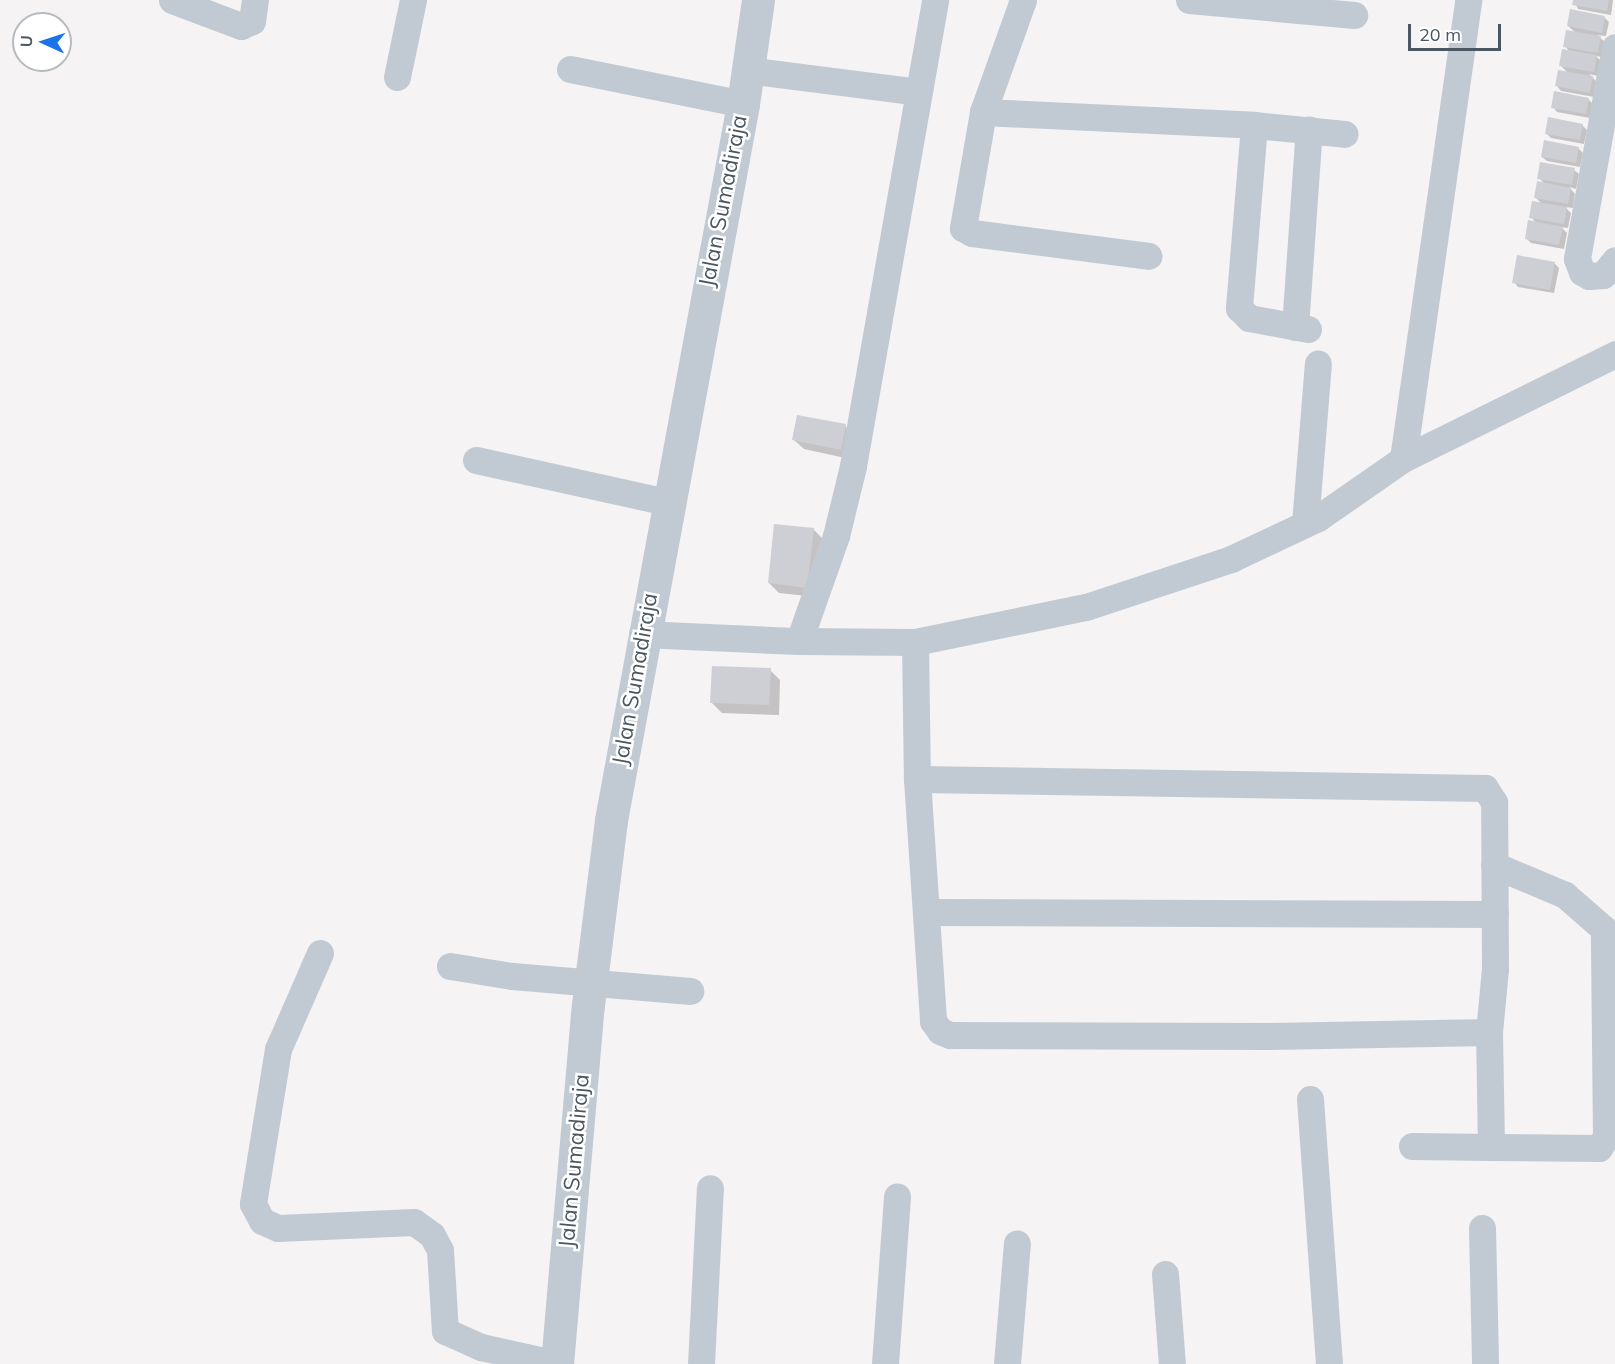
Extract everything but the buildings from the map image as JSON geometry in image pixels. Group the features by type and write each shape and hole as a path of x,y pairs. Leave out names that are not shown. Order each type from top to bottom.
{"street":[{"path":"172,0 241,26 252,21 255,0"},
{"path":"397,77 412,0"},
{"name":"Jalan Sumadiraja","path":"557,1364 590,982 611,820 666,502 743,104 758,0"},
{"path":"799,641 836,536 853,466 935,0"},
{"path":"1023,0 983,112 963,228 972,233 1149,256"},
{"path":"1189,0 1318,6 1354,15"},
{"path":"1403,459 1468,0"},
{"path":"1615,47 1577,259 1582,272 1589,276 1603,275 1615,260"},
{"path":"570,69 743,104"},
{"path":"747,70 919,92"},
{"path":"983,112 1254,125 1346,134"},
{"path":"1254,125 1239,308 1249,318 1301,328 1309,129"},
{"path":"642,634 799,641 915,642 1086,607 1231,559 1305,524 1403,459 1615,354"},
{"path":"1305,524 1318,364"},
{"path":"476,460 666,502"},
{"path":"915,642 917,779 933,1021 940,1031 950,1035 1489,1032"},
{"path":"917,779 1485,788 1494,802 1494,914 1489,1032 1491,1147"},
{"path":"1412,1146 1599,1148 1606,1137 1604,929 1565,895 1494,865"},
{"path":"926,912 1494,914"},
{"path":"320,953 278,1049 254,1204 262,1221 278,1227 414,1222 432,1235 440,1250 446,1331 481,1347 557,1364"},
{"path":"450,966 512,976 690,992"},
{"path":"1310,1099 1329,1364"},
{"path":"701,1364 710,1188"},
{"path":"885,1364 897,1197"},
{"path":"1482,1228 1485,1364"},
{"path":"1007,1364 1017,1243"},
{"path":"1166,1274 1172,1364"}]}
